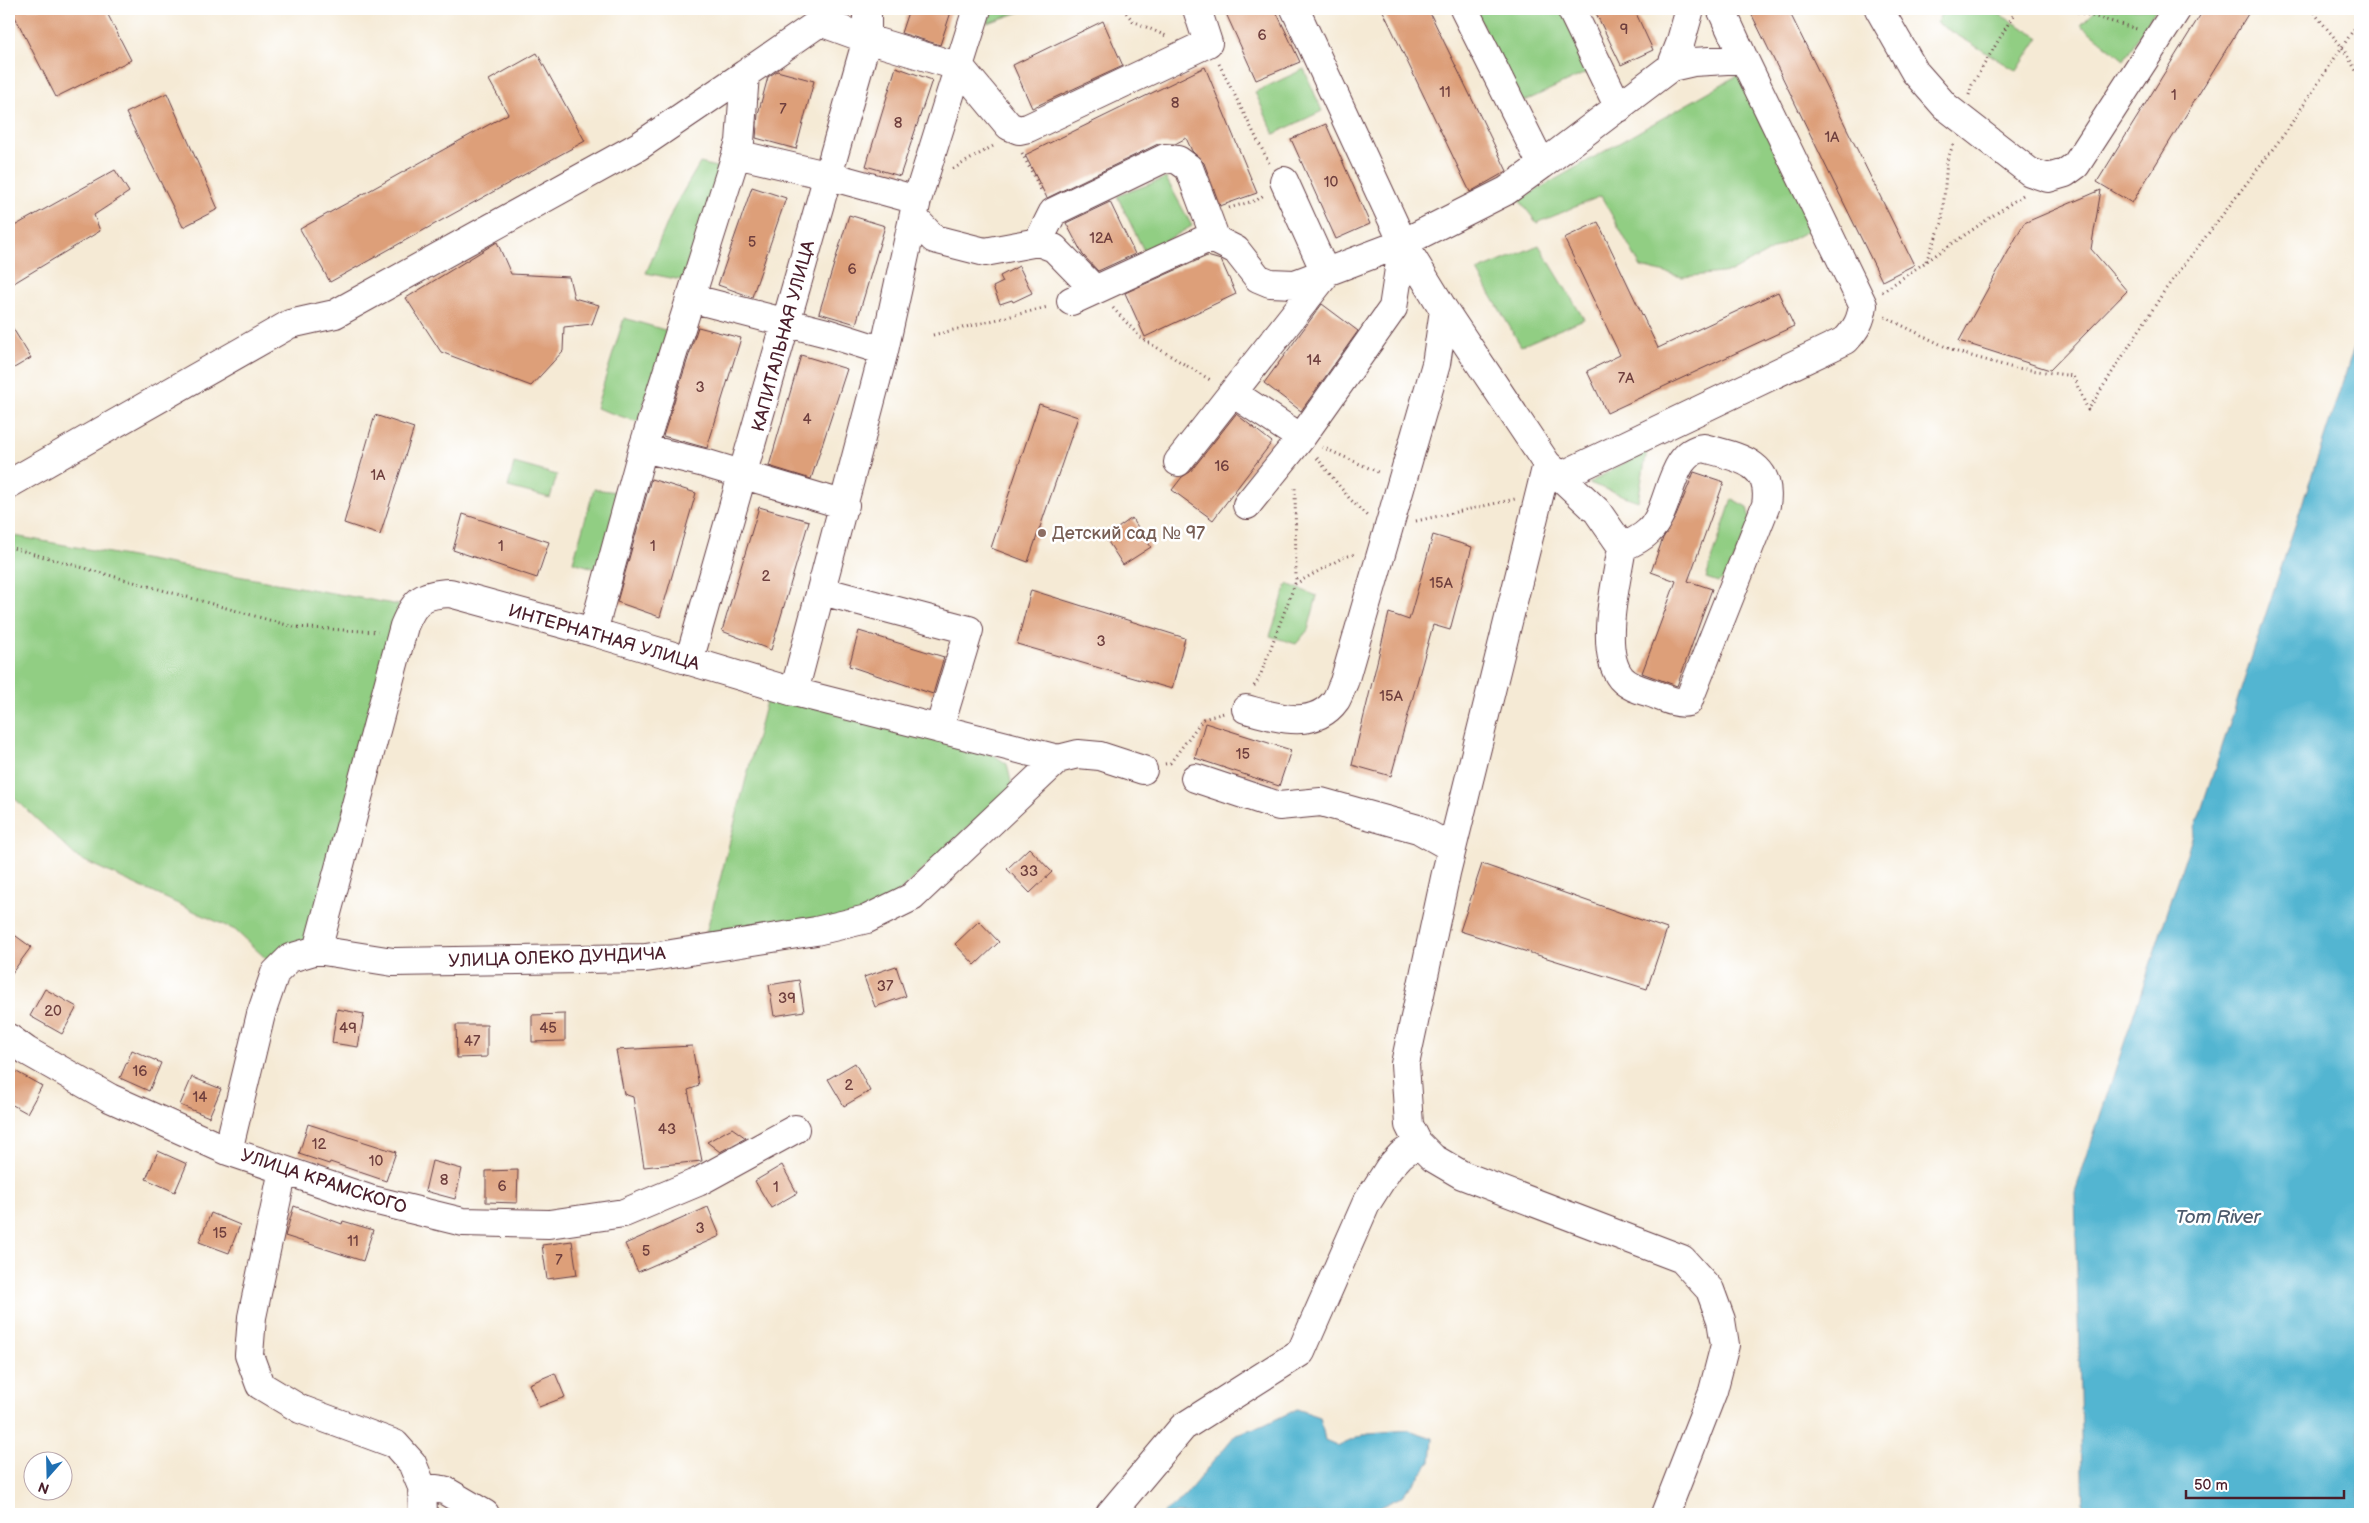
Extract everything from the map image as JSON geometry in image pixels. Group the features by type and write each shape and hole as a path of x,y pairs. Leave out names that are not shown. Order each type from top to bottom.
{"street":[{"name":"КАПИТАЛЬНАЯ УЛИЦА","path":"689,661 788,323 826,175 867,39 867,9"},
{"path":"794,692 845,505 884,351 918,202 978,9"},
{"path":"9,484 290,324 335,314 639,146 820,22 867,39 960,66 1012,133 1028,128 1204,45 1197,9"},
{"path":"1295,9 1403,243 1444,310 1554,470 1597,511 1622,547 1609,638 1616,668 1621,677 1636,689 1680,702 1688,702 1766,505 1767,483 1761,472 1752,464 1704,448 1696,448 1690,451 1680,463 1658,518 1650,531 1638,540 1622,547"},
{"path":"1464,9 1542,165"},
{"path":"1571,9 1619,108"},
{"path":"1671,67 1690,9"},
{"path":"1554,470 1846,340 1858,324 1863,305 1720,9"},
{"path":"1879,9 1915,72 1944,106 2030,172 2048,178 2065,173 2076,165 2177,9"},
{"path":"1038,242 1052,213 1165,158 1178,160 1188,168 1213,231 1236,250 1258,278 1270,283 1294,284 1326,274 1403,243 1506,191 1619,108 1671,67 1693,62 1744,60"},
{"path":"594,632 643,448 740,142 745,74"},
{"path":"736,154 826,175 918,202"},
{"path":"1284,181 1326,274"},
{"path":"918,202 934,239 985,252 1038,242 1054,248 1095,290"},
{"path":"1071,301 1204,240 1213,231"},
{"path":"1247,505 1301,438 1393,308 1403,243"},
{"path":"1178,462 1326,274"},
{"path":"690,298 788,323 884,351"},
{"path":"1250,698 1284,720 1304,720 1323,712 1336,700 1344,682 1436,364 1444,310"},
{"path":"1234,393 1301,438"},
{"path":"643,448 845,505"},
{"path":"1554,470 1452,848 1405,1064 1409,1124 1418,1142 1433,1158 1462,1175 1682,1259 1710,1290 1721,1320 1725,1345 1713,1391 1665,1514"},
{"path":"822,591 969,630 939,729"},
{"name":"ИНТЕРНАТНАЯ УЛИЦА","path":"317,950 401,634 410,611 419,599 434,594 450,593 594,632 794,692 1058,759 1078,754 1100,756 1143,770"},
{"name":"УЛИЦА ОЛЕКО ДУНДИЧА","path":"228,1150 262,1014 275,972 290,958 317,950 393,962 646,958 816,931 868,919 912,897 1058,759"},
{"path":"1195,778 1279,806 1321,802 1418,829 1452,848"},
{"name":"УЛИЦА КРАМСКОГО","path":"9,1038 27,1051 110,1098 228,1150 369,1200 464,1222 549,1224 624,1213 698,1182 795,1129"},
{"path":"1110,1514 1183,1426 1301,1352 1366,1204 1389,1168 1401,1155 1418,1142"},
{"path":"283,1170 252,1317 249,1355 260,1385 300,1409 395,1444 412,1464 422,1487 423,1514"},
{"path":"422,1487 444,1490 485,1514"}],"path":[{"path":"1123,9 1132,21 1158,34 1204,45 1264,156 1284,181 1257,200 1220,211 1213,231"},
{"path":"2068,9 2159,36"},
{"path":"2311,9 2342,47 2360,77"},
{"path":"2048,178 1863,305 1954,351 2010,367 2073,376 2088,410 2164,290 2285,134 2360,20"},
{"path":"918,202 1012,133 1052,213"},
{"path":"1095,290 1141,338 1234,393"},
{"path":"933,335 1071,301"},
{"path":"1301,438 1385,476 1402,479"},
{"path":"1301,438 1349,498 1386,535"},
{"path":"1143,770 1170,763 1204,719 1235,709 1250,698 1296,581 1296,477"},
{"path":"9,547 294,627 401,634"}],"green space":[{"path":"990,9 1028,9 988,23"},
{"path":"1474,9 1563,9 1592,70 1523,102"},
{"path":"1943,9 1990,9 2039,37 2017,71 1937,23"},
{"path":"2097,9 2156,9 2124,60 2081,25"},
{"path":"1304,69 1322,111 1274,134 1255,92"},
{"path":"1738,75 1813,228 1731,272 1682,277 1641,267 1601,196 1537,223 1519,200"},
{"path":"700,163 724,169 686,281 646,273 674,207"},
{"path":"1166,178 1192,226 1145,253 1117,196"},
{"path":"1539,245 1584,319 1521,346 1477,271"},
{"path":"624,318 668,331 638,422 596,408"},
{"path":"1647,450 1638,501 1589,483"},
{"path":"514,463 557,475 550,498 508,487"},
{"path":"594,489 624,493 604,571 573,562"},
{"path":"1732,499 1747,507 1751,524 1726,577 1718,582 1706,578"},
{"path":"9,535 399,605 313,943 274,966 235,930 78,858 9,793"},
{"path":"1287,584 1317,596 1308,630 1296,644 1270,636"},
{"path":"769,690 994,755 1007,764 1012,786 880,910 704,941"}],"water":[{"name":"Tom River","path":"2360,329 2360,1514 2083,1514 2075,1192"},
{"path":"1297,1409 1320,1417 1325,1440 1339,1446 1368,1433 1409,1430 1433,1438 1431,1462 1401,1497 1365,1514 1162,1514 1182,1499 1236,1434 1264,1425"}],"building":[{"path":"11,9 105,9 131,60 56,97"},
{"path":"909,9 952,9 940,45 901,33"},
{"path":"1224,9 1275,9 1300,62 1256,80"},
{"path":"1382,9 1428,9 1507,171 1470,192"},
{"path":"1594,9 1634,9 1653,50 1621,65"},
{"path":"1749,9 1788,9 1914,265 1882,281"},
{"path":"2204,9 2251,9 2132,203 2097,182"},
{"path":"1103,21 1123,66 1032,108 1013,65"},
{"path":"537,53 585,141 330,282 300,229 508,114 489,80"},
{"path":"896,67 932,80 900,176 866,166"},
{"path":"1205,67 1257,193 1220,206 1204,163 1192,151 1186,138 1175,144 1158,144 1047,198 1025,155"},
{"path":"777,71 814,81 796,149 756,138 758,114 768,77"},
{"path":"167,93 218,209 183,227 126,113"},
{"path":"1326,124 1370,224 1336,239 1291,139"},
{"path":"115,170 129,192 94,215 100,231 9,286 9,229"},
{"path":"752,187 786,198 752,297 718,285"},
{"path":"2101,190 2091,249 2127,291 2050,370 1959,341 2024,223"},
{"path":"1110,202 1135,254 1098,271 1083,255 1066,223"},
{"path":"849,215 885,226 856,324 819,313"},
{"path":"1598,222 1658,348 1778,292 1794,326 1607,413 1587,371 1620,355 1564,238"},
{"path":"497,242 511,274 569,277 574,298 599,305 592,324 564,327 563,351 531,386 441,352 406,298"},
{"path":"1207,256 1221,260 1236,294 1145,337 1125,293"},
{"path":"1019,266 1032,293 1013,302 1012,300 1000,304 993,287 1003,282 1000,276"},
{"path":"1322,304 1358,331 1301,411 1264,383"},
{"path":"9,322 31,358 9,371"},
{"path":"698,327 741,338 707,448 663,436"},
{"path":"801,355 847,369 811,479 769,466"},
{"path":"1039,404 1078,417 1028,562 991,548"},
{"path":"1236,414 1272,442 1213,520 1172,490 1182,477 1190,472"},
{"path":"375,415 414,428 380,535 344,523"},
{"path":"1694,472 1724,482 1688,581 1712,589 1677,686 1642,673 1676,581 1651,572 1663,538 1676,516"},
{"path":"651,479 696,493 660,617 617,602"},
{"path":"759,507 809,521 771,650 722,631"},
{"path":"463,514 549,542 537,578 453,550"},
{"path":"1132,518 1151,547 1123,565 1105,537"},
{"path":"1433,535 1472,547 1450,630 1433,625 1391,776 1352,765 1389,613 1409,620"},
{"path":"1031,590 1185,638 1172,689 1017,644"},
{"path":"859,631 944,657 933,694 849,666"},
{"path":"1205,723 1291,750 1279,786 1195,758"},
{"path":"1029,848 1052,872 1030,893 1007,869"},
{"path":"1482,864 1667,929 1647,989 1460,931"},
{"path":"979,921 999,942 975,965 955,944"},
{"path":"9,931 31,947 9,977"},
{"path":"896,966 906,996 875,1007 864,977"},
{"path":"799,980 804,1011 774,1016 769,985"},
{"path":"45,989 77,1007 62,1034 30,1016"},
{"path":"337,1009 364,1014 358,1047 332,1043"},
{"path":"565,1014 565,1041 532,1042 532,1015"},
{"path":"456,1025 487,1025 487,1057 457,1058"},
{"path":"692,1046 699,1086 688,1090 702,1161 644,1167 633,1097 624,1094 616,1050"},
{"path":"132,1050 161,1063 149,1091 120,1078"},
{"path":"855,1063 870,1091 844,1106 828,1079"},
{"path":"15,1071 42,1086 27,1113 9,1103 9,1081"},
{"path":"192,1077 221,1089 209,1117 180,1105"},
{"path":"308,1124 396,1152 386,1181 330,1162 329,1164 299,1154"},
{"path":"732,1128 746,1138 720,1152 707,1142"},
{"path":"158,1151 187,1164 175,1192 146,1179"},
{"path":"432,1161 462,1169 455,1199 425,1191"},
{"path":"782,1165 797,1193 771,1208 755,1181"},
{"path":"518,1170 517,1203 486,1202 486,1171"},
{"path":"294,1206 342,1224 343,1221 373,1230 363,1261 285,1236"},
{"path":"708,1207 720,1236 638,1272 625,1244"},
{"path":"211,1213 240,1225 229,1253 199,1242"},
{"path":"572,1241 577,1275 547,1279 542,1245"},
{"path":"555,1373 565,1397 539,1407 529,1384"}],"place":[{"name":"Детский сад № 97","path":"1042,533"}]}
